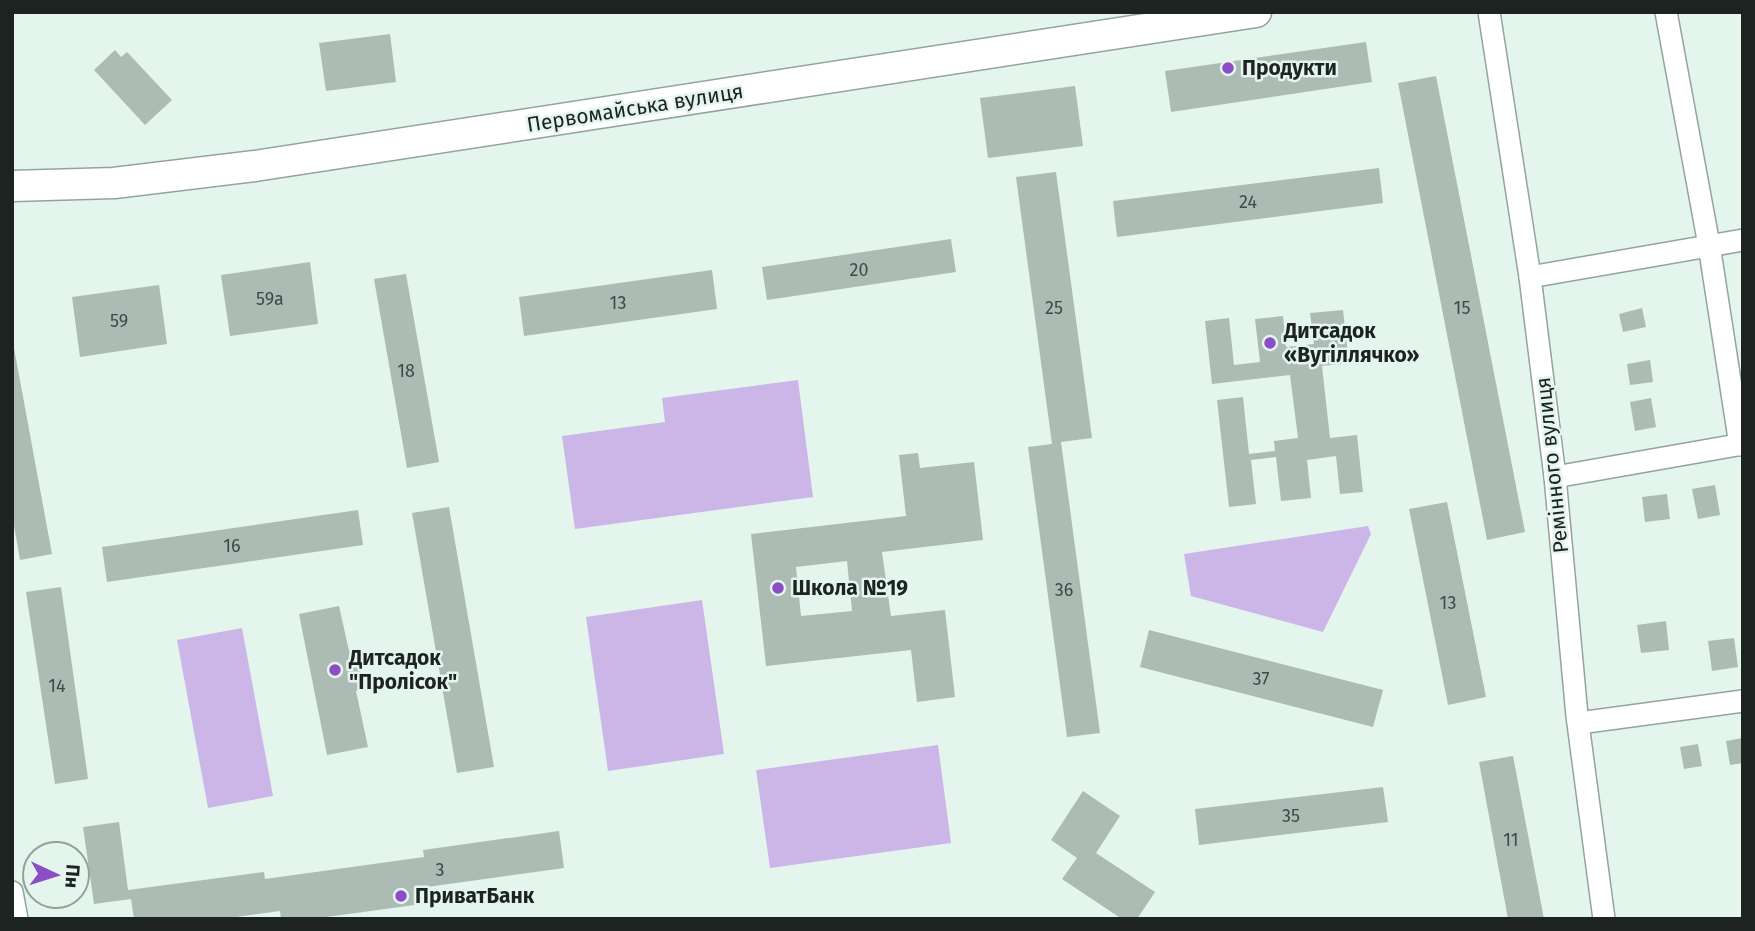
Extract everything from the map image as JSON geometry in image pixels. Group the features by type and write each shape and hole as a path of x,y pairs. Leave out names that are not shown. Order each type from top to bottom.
{"main road":[{"name":"Первомайська вулиця","path":"12,186 114,183 255,166 1256,12"}],"street":[{"name":"Ремінного вулиця","path":"1489,12 1530,277 1555,477 1579,723 1604,919"},
{"path":"1555,477 1742,445 1666,12"},
{"path":"1530,277 1743,240"},
{"path":"1579,723 1743,701"},
{"path":"12,892 17,919"}],"shaded area":[{"path":"798,380 813,497 575,529 562,436 665,422 662,398"},
{"path":"1368,526 1371,534 1323,632 1191,596 1184,554"},
{"path":"702,600 724,754 608,771 586,617"},
{"path":"242,628 273,796 208,808 177,640"},
{"path":"938,745 951,843 770,868 756,770"}],"building":[{"path":"390,34 396,82 326,91 319,43"},
{"path":"1366,42 1372,82 1171,112 1165,71"},
{"path":"115,50 121,57 127,52 172,100 145,125 94,70"},
{"path":"1436,76 1525,532 1487,540 1398,83"},
{"path":"1075,86 1083,146 988,158 980,98"},
{"path":"1379,168 1383,203 1117,237 1113,201"},
{"path":"1056,172 1092,438 1061,442 1100,733 1067,737 1028,447 1052,444 1016,177"},
{"path":"951,239 956,272 767,300 762,267"},
{"path":"310,262 318,324 230,336 221,275"},
{"path":"712,270 717,309 524,336 519,297"},
{"path":"406,274 439,462 407,468 374,279"},
{"path":"159,285 167,344 80,357 72,297"},
{"path":"1642,308 1646,327 1623,332 1619,314"},
{"path":"1343,310 1349,363 1322,366 1330,438 1357,435 1363,492 1340,494 1336,456 1307,460 1311,498 1281,501 1276,457 1251,460 1256,504 1229,507 1217,400 1243,397 1249,454 1275,451 1274,441 1298,438 1290,375 1212,384 1205,321 1229,318 1234,365 1260,362 1255,319 1283,316 1286,347 1314,344 1310,313"},
{"path":"12,337 52,554 20,560 12,514"},
{"path":"1650,360 1653,382 1630,385 1627,364"},
{"path":"1651,398 1656,427 1635,431 1630,402"},
{"name":"Школа №19","path":"918,453 920,468 974,462 983,540 882,552 891,616 945,610 955,697 917,702 911,650 766,666 751,534 906,516 899,455","holes":["847,561 852,611 801,616 796,567"]},
{"path":"1715,485 1720,515 1698,519 1692,489"},
{"path":"1667,494 1670,519 1645,522 1642,497"},
{"path":"1447,502 1486,697 1448,705 1409,509"},
{"path":"449,507 494,767 457,773 412,513"},
{"path":"358,510 363,545 107,582 102,547"},
{"path":"61,587 88,779 55,784 26,592"},
{"name":"Дитсадок \"Пролісок\"","path":"339,606 349,651 355,650 364,690 356,691 368,747 327,755 299,614"},
{"path":"1666,621 1669,650 1641,653 1637,625"},
{"path":"1149,630 1383,690 1373,727 1140,667"},
{"path":"1734,638 1738,667 1712,671 1708,641"},
{"path":"1743,738 1743,763 1730,765 1726,741"},
{"path":"1698,744 1702,766 1684,769 1680,747"},
{"path":"1513,756 1544,919 1508,919 1479,762"},
{"path":"1383,787 1388,822 1199,845 1195,809"},
{"path":"1083,791 1120,816 1096,853 1155,892 1137,919 1122,919 1062,879 1077,858 1051,840"},
{"path":"119,822 128,890 264,872 265,879 424,857 423,850 559,831 564,868 427,887 429,903 312,919 281,919 280,911 222,919 134,919 131,899 94,904 91,840 85,840 83,827"}],"place":[{"name":"Продукти","path":"1228,68"},
{"name":"Дитсадок «Вугіллячко»","path":"1270,343"},
{"name":"Школа №19","path":"778,588"},
{"name":"Дитсадок \"Пролісок\"","path":"335,670"},
{"name":"ПриватБанк","path":"401,896"}]}
